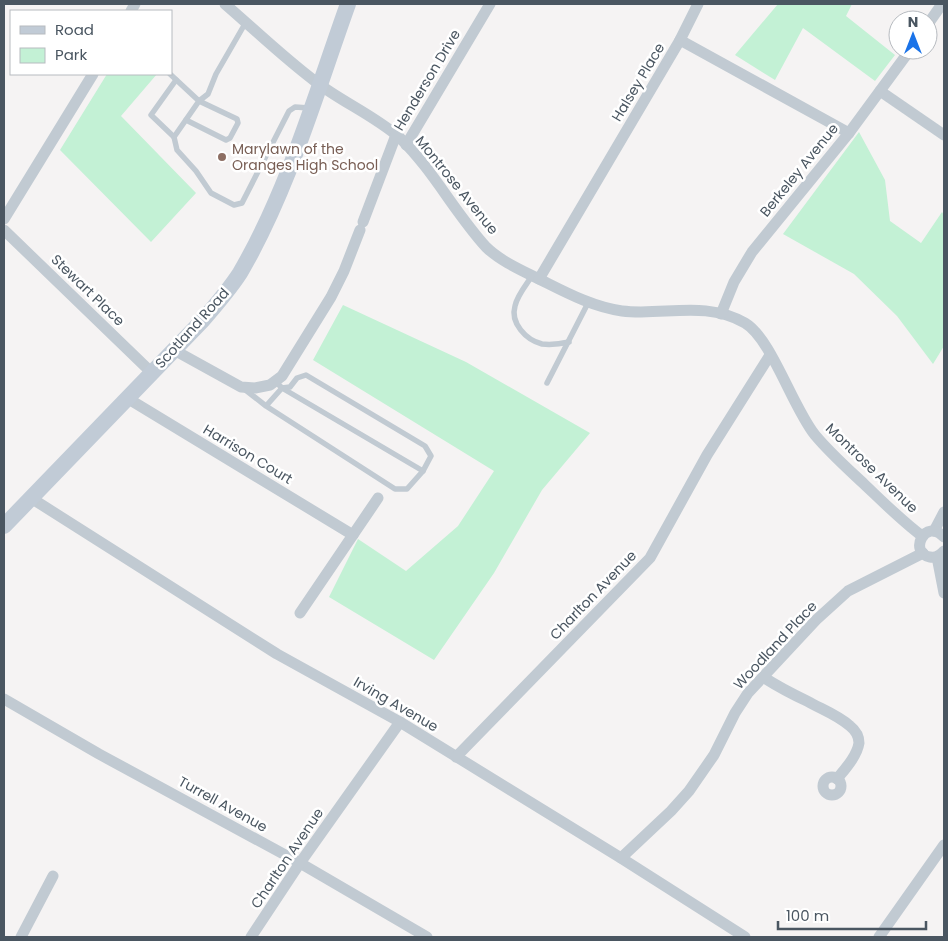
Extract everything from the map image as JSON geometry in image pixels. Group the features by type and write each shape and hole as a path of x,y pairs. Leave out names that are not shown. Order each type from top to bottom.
{"main road":[{"name":"Scotland Road","path":"4,526 174,350 222,298 239,274 280,189 348,4"}],"street":[{"name":"Montrose Avenue","path":"224,4 319,84 396,136 406,145 486,247 499,257 588,303 624,311 688,309 721,314 746,323 761,338 814,434 867,487 922,536"},
{"name":"Henderson Drive","path":"406,145 490,4"},
{"path":"680,40 698,4"},
{"name":"Halsey Place","path":"535,277 680,40 849,133"},
{"name":"Berkeley Avenue","path":"721,314 734,282 752,252 849,133 903,60"},
{"path":"4,219 92,75"},
{"path":"880,91 944,135"},
{"path":"174,350 241,387 255,388 278,385 331,297 344,271 396,136"},
{"name":"Stewart Place","path":"4,230 152,373"},
{"name":"Charlton Avenue","path":"456,757 650,558 707,455 770,355"},
{"name":"Harrison Court","path":"126,398 353,535"},
{"name":"Irving Avenue","path":"31,498 277,654 400,722 745,937"},
{"path":"300,614 378,498"},
{"path":"944,512 941,535 925,533 922,536 920,545 923,553 929,557 940,554 944,593"},
{"name":"Woodland Place","path":"621,858 671,811 689,790 714,755 735,712 748,693 816,620 848,591 923,553"},
{"path":"763,677 826,711 855,731 859,742 857,748 854,756 837,779"},
{"name":"Turrell Avenue","path":"4,699 99,754 300,863 427,937"},
{"name":"Charlton Avenue","path":"251,937 300,863 400,722"},
{"path":"879,937 944,845"},
{"path":"21,937 53,876"}],"lane":[{"path":"174,137 199,101 208,94 216,74 246,22"},
{"path":"171,75 199,101 237,119 238,122 230,138 226,140 186,120"},
{"path":"176,80 152,115 174,137 177,150 196,171 211,193 234,205 242,202 289,111 295,107 311,108"},
{"path":"535,277 515,306 515,322 531,339 540,343 552,345 569,342"},
{"path":"547,383 588,303"},
{"path":"241,387 266,406 395,488 408,489 423,471 431,456 425,446 306,375 297,378 290,387 278,385"},
{"path":"266,406 278,385"},
{"path":"278,385 423,471"}],"green space":[{"path":"778,4 852,4 846,16 888,49 888,60 891,60 875,81 803,28 775,80 735,55"},
{"path":"106,75 156,75 121,116 196,193 151,242 60,150"},
{"path":"859,132 885,180 890,221 921,243 942,212 944,215 944,346 933,364 897,316 854,274 783,234"},
{"path":"343,305 466,362 590,433 542,490 494,573 434,660 329,597 358,539 406,571 458,526 494,471 313,360"}],"place":[{"name":"Marylawn of the Oranges High School","path":"222,157"}]}
